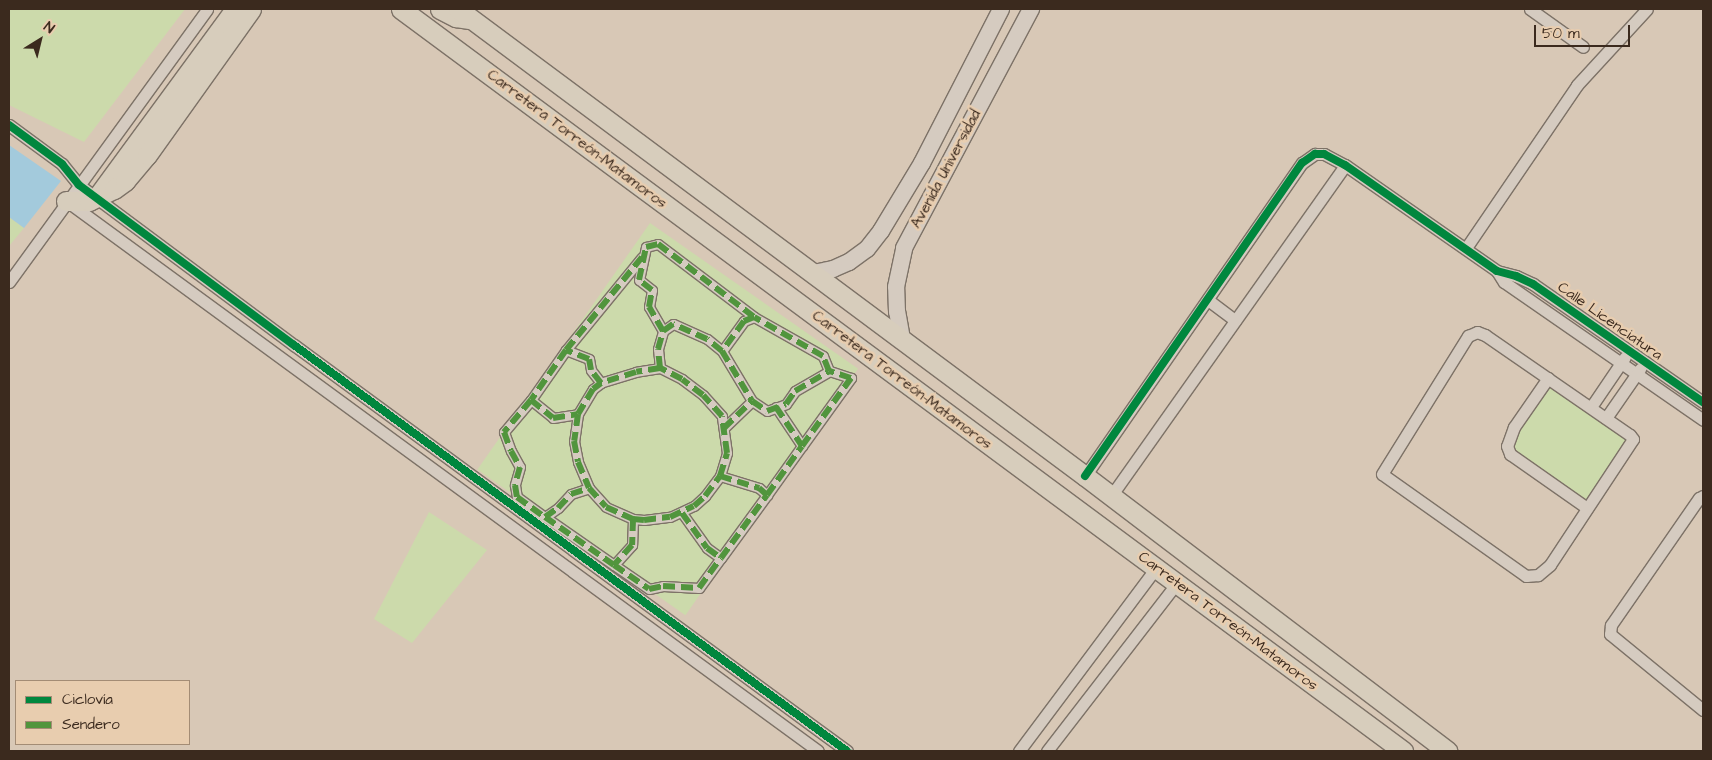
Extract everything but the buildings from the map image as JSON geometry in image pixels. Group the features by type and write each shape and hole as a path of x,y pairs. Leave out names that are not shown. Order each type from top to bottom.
{"highway":[{"path":"96,198 235,9"},
{"path":"66,201 82,202 96,198 124,181 147,155 251,9"},
{"name":"Carretera Torreón-Matamoros","path":"401,9 1403,751"},
{"path":"440,9 456,17 474,20"},
{"path":"458,9 1112,496 1447,751"}],"main road":[{"name":"Avenida Universidad","path":"813,272 833,269 849,262 867,249 895,210 1001,9"},
{"name":"Avenida Universidad","path":"902,339 896,312 896,287 898,268 910,236 1031,9"},
{"path":"936,134 959,146"}],"street":[{"path":"9,282 207,9"},
{"path":"1530,9 1583,47"},
{"path":"1466,248 1577,85 1647,9"},
{"path":"9,125 62,164 79,184 96,198 847,751"},
{"path":"1085,476 1302,163 1309,157 1324,154 1345,165 1497,271"},
{"path":"1112,496 1345,165"},
{"path":"66,201 818,751"},
{"path":"642,257 566,350 531,400 504,432 511,451 520,467 515,485 517,497 649,589 663,586 699,588 851,378 829,371 822,356 754,317 658,244 646,247 642,257 639,280 652,290 649,307 663,331"},
{"name":"Calle Licenciatura","path":"1497,271 1516,276 1533,284 1703,402"},
{"name":"Calle Licenciatura","path":"1497,271 1504,282 1703,420"},
{"path":"1208,300 1235,320"},
{"path":"722,351 744,321 754,317"},
{"path":"660,368 658,349 663,331 673,324 707,339 722,351 752,401 767,410 786,404 795,391 829,371"},
{"path":"1473,333 1486,334 1591,407 1630,435 1633,442 1550,565 1538,575 1526,576 1382,474 1468,336 1473,333"},
{"path":"284,361 294,345"},
{"path":"566,350 588,359 591,370 600,383"},
{"path":"1591,407 1630,350"},
{"path":"1606,418 1646,362"},
{"path":"660,368 682,379 703,395 722,416 727,453 720,476 705,496 682,513 670,517 644,520 633,519 606,507 589,488 578,462 574,441 578,414 593,389 600,383 636,372 660,368"},
{"path":"1548,378 1514,427 1507,446 1510,454 1587,508"},
{"path":"531,400 553,418 578,414"},
{"path":"724,428 752,401"},
{"path":"776,408 802,446"},
{"path":"720,476 759,488 767,495"},
{"path":"545,516 558,508 571,494 589,488"},
{"path":"1703,496 1699,498 1611,625 1610,634 1703,710"},
{"path":"682,513 707,548 721,558"},
{"path":"614,565 632,545 633,519"},
{"path":"1019,751 1156,568"},
{"path":"1047,751 1177,583"},
{"path":"610,598 620,584"}],"green space":[{"path":"9,9 185,9 84,142 9,105"},
{"path":"9,217 24,228 9,246"},
{"path":"650,223 858,369 685,615 477,470"},
{"path":"1548,381 1631,439 1587,501 1504,443"},
{"path":"429,512 487,550 412,643 374,619"}],"water":[{"path":"9,145 61,181 24,228 9,217"}],"marked path":[{"path":"660,368 636,372 601,383 593,389 578,414 574,441 578,462 589,488 606,507 633,519 644,520 670,517 694,506 705,496 720,476 727,453 722,416 703,395 682,379 660,368 658,349 663,331 649,307 652,290 639,280 646,247 658,244 754,317 744,321 722,351 707,339 673,324 663,331"},
{"path":"601,383 591,370 589,359 566,350 642,257"},
{"path":"722,351 752,401 767,411 786,404 795,391 829,371 823,356 754,317"},
{"path":"566,350 531,400 553,418 578,414"},
{"path":"776,407 802,446 851,378 829,371"},
{"path":"531,400 504,432 511,451 520,467 515,485 517,497 545,517 558,508 571,494 589,488"},
{"path":"724,428 752,401"},
{"path":"720,476 759,488 767,495 802,446"},
{"path":"682,513 707,548 721,558 767,495"},
{"path":"545,517 614,565"},
{"path":"633,519 632,545 614,565 649,589 663,586 699,588 721,558"}],"cycle path":[{"path":"9,125 62,164 79,185 847,751"},
{"path":"1085,476 1302,163 1315,154 1324,154 1345,165 1497,271 1516,276 1533,284 1703,402"}]}
